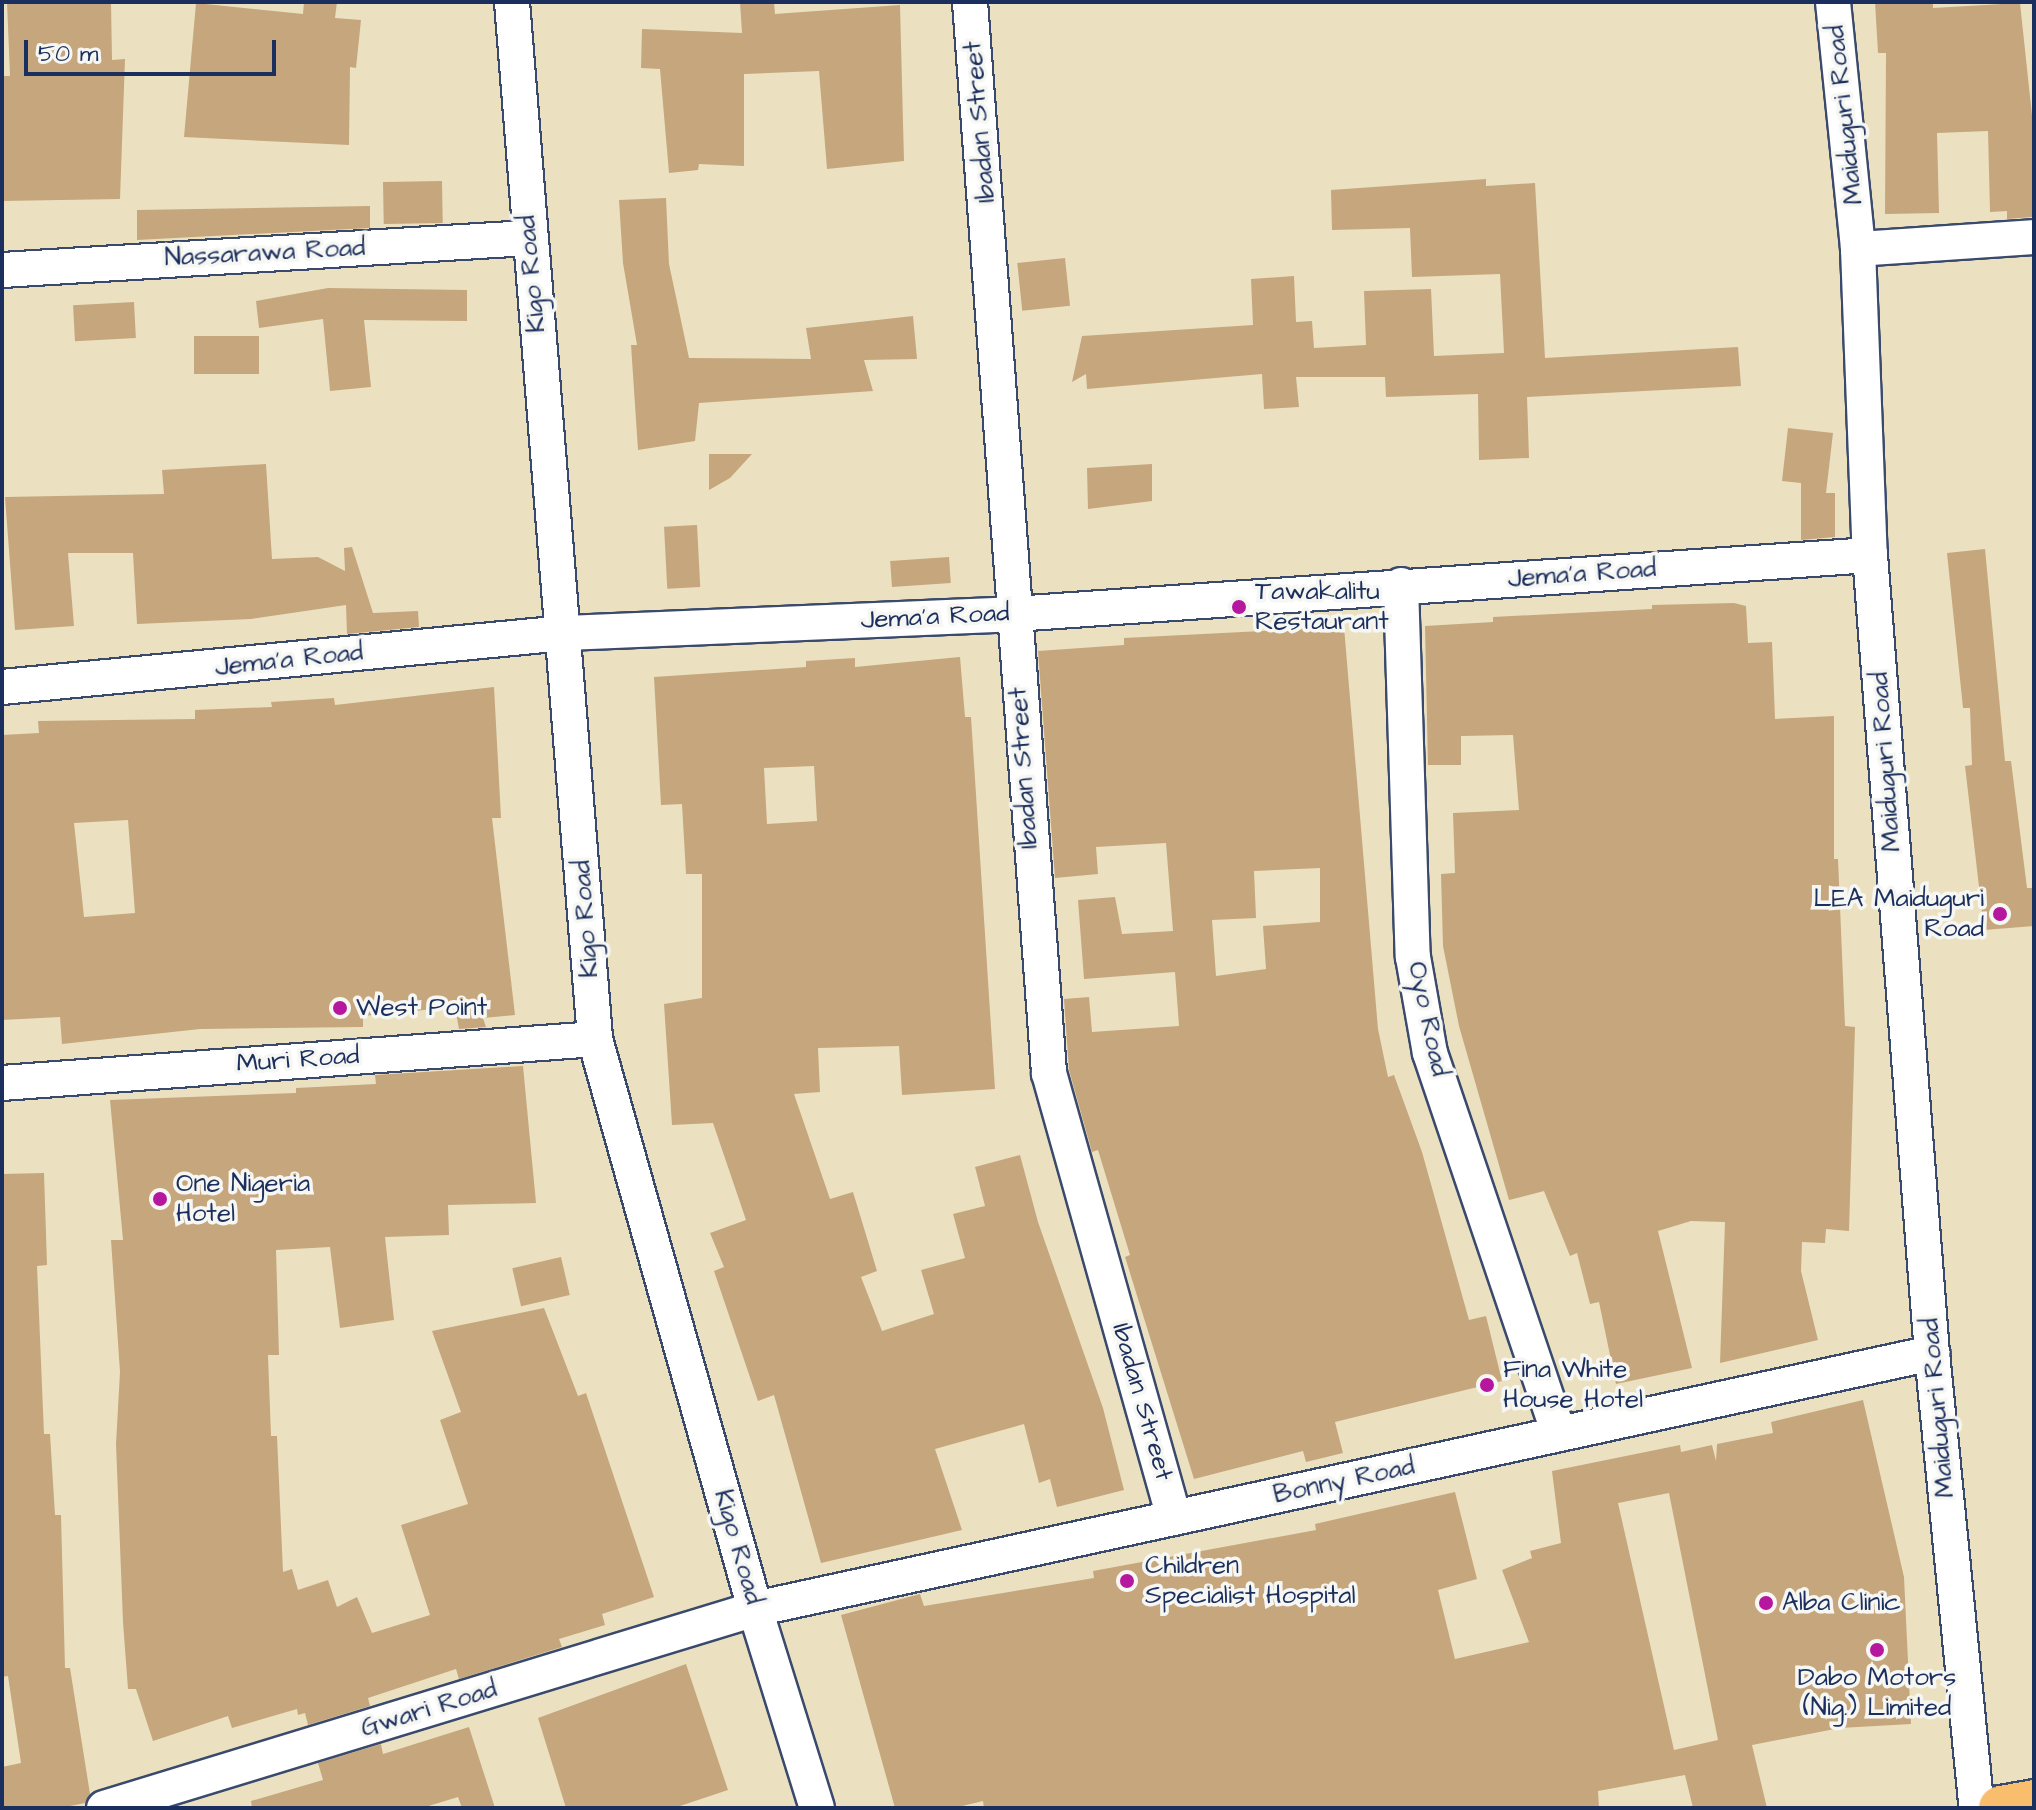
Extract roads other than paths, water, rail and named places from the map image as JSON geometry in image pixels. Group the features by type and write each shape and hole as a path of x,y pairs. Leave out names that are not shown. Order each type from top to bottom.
{"main road":[{"path":"2001,1808 2034,1802"}],"street":[{"name":"Kigo Road","path":"512,2 528,238 565,633 595,1039 755,1609 817,1808"},
{"name":"Ibadan Street","path":"970,2 1049,1073 1174,1518"},
{"name":"Maiduguri Road","path":"1833,2 1858,249 1870,555 1932,1353 1977,1808"},
{"path":"1858,249 2034,237"},
{"name":"Nassarawa Road","path":"2,270 528,238"},
{"name":"Jema'a Road","path":"2,687 565,633 1014,614 1870,555"},
{"name":"Oyo Road","path":"1401,585 1413,957 1430,1053 1559,1434"},
{"name":"Muri Road","path":"2,1083 595,1039"},
{"name":"Bonny Road","path":"755,1609 1932,1353"},
{"name":"Gwari Road","path":"104,1808 755,1609"}],"place":[{"name":"Tawakalitu Restaurant","path":"1239,607"},
{"name":"LEA Maiduguri Road","path":"2000,914"},
{"name":"West Point","path":"340,1008"},
{"name":"One Nigeria Hotel","path":"160,1199"},
{"name":"Fina White House Hotel","path":"1487,1385"},
{"name":"Children Specialist Hospital","path":"1127,1581"},
{"name":"Alba Clinic","path":"1766,1603"},
{"name":"Dabo Motors (Nig.) Limited","path":"1877,1650"}]}
